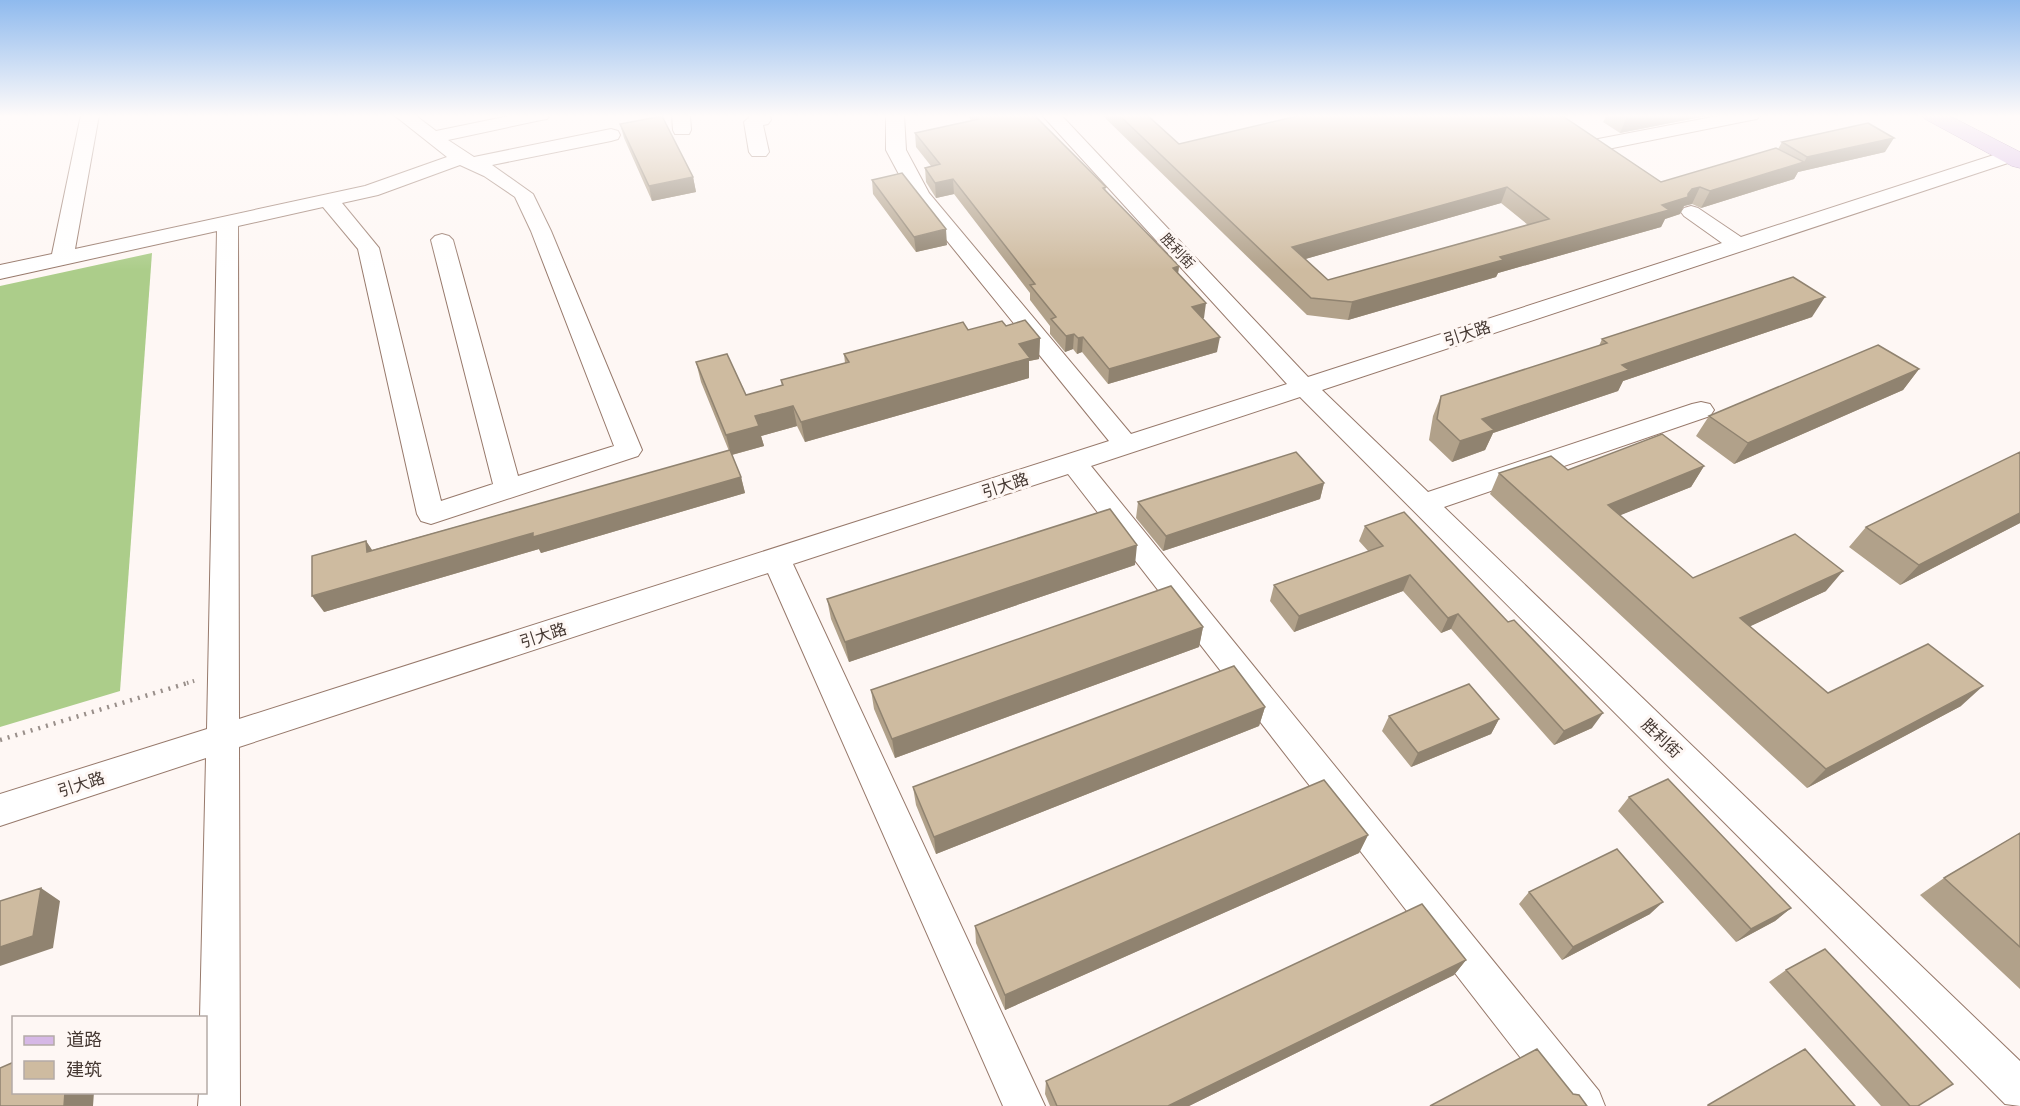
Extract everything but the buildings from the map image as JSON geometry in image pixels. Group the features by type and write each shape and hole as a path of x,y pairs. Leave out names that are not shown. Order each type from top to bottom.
{"street":[{"path":"62,259 80,167"},
{"path":"0,272 371,191 447,167"},
{"path":"328,200 368,248 431,514 629,450 541,231 523,194 480,167"},
{"path":"905,167 920,195 1126,445"},
{"name":"胜利街","path":"1099,167 1304,387 2020,1089"},
{"name":"胜利街","path":"1116,167 1297,358 1304,387"},
{"name":"引大路","path":"0,810 1738,244 1987,167"},
{"path":"1691,212 1738,244"},
{"path":"219,1106 228,223"},
{"path":"442,240 508,489"},
{"path":"1424,504 1701,410"},
{"path":"1073,462 1584,1106"},
{"path":"776,559 1024,1106"}],"path":[{"path":"0,740 223,672"}],"green space":[{"path":"152,253 120,691 0,727 0,286"}]}
